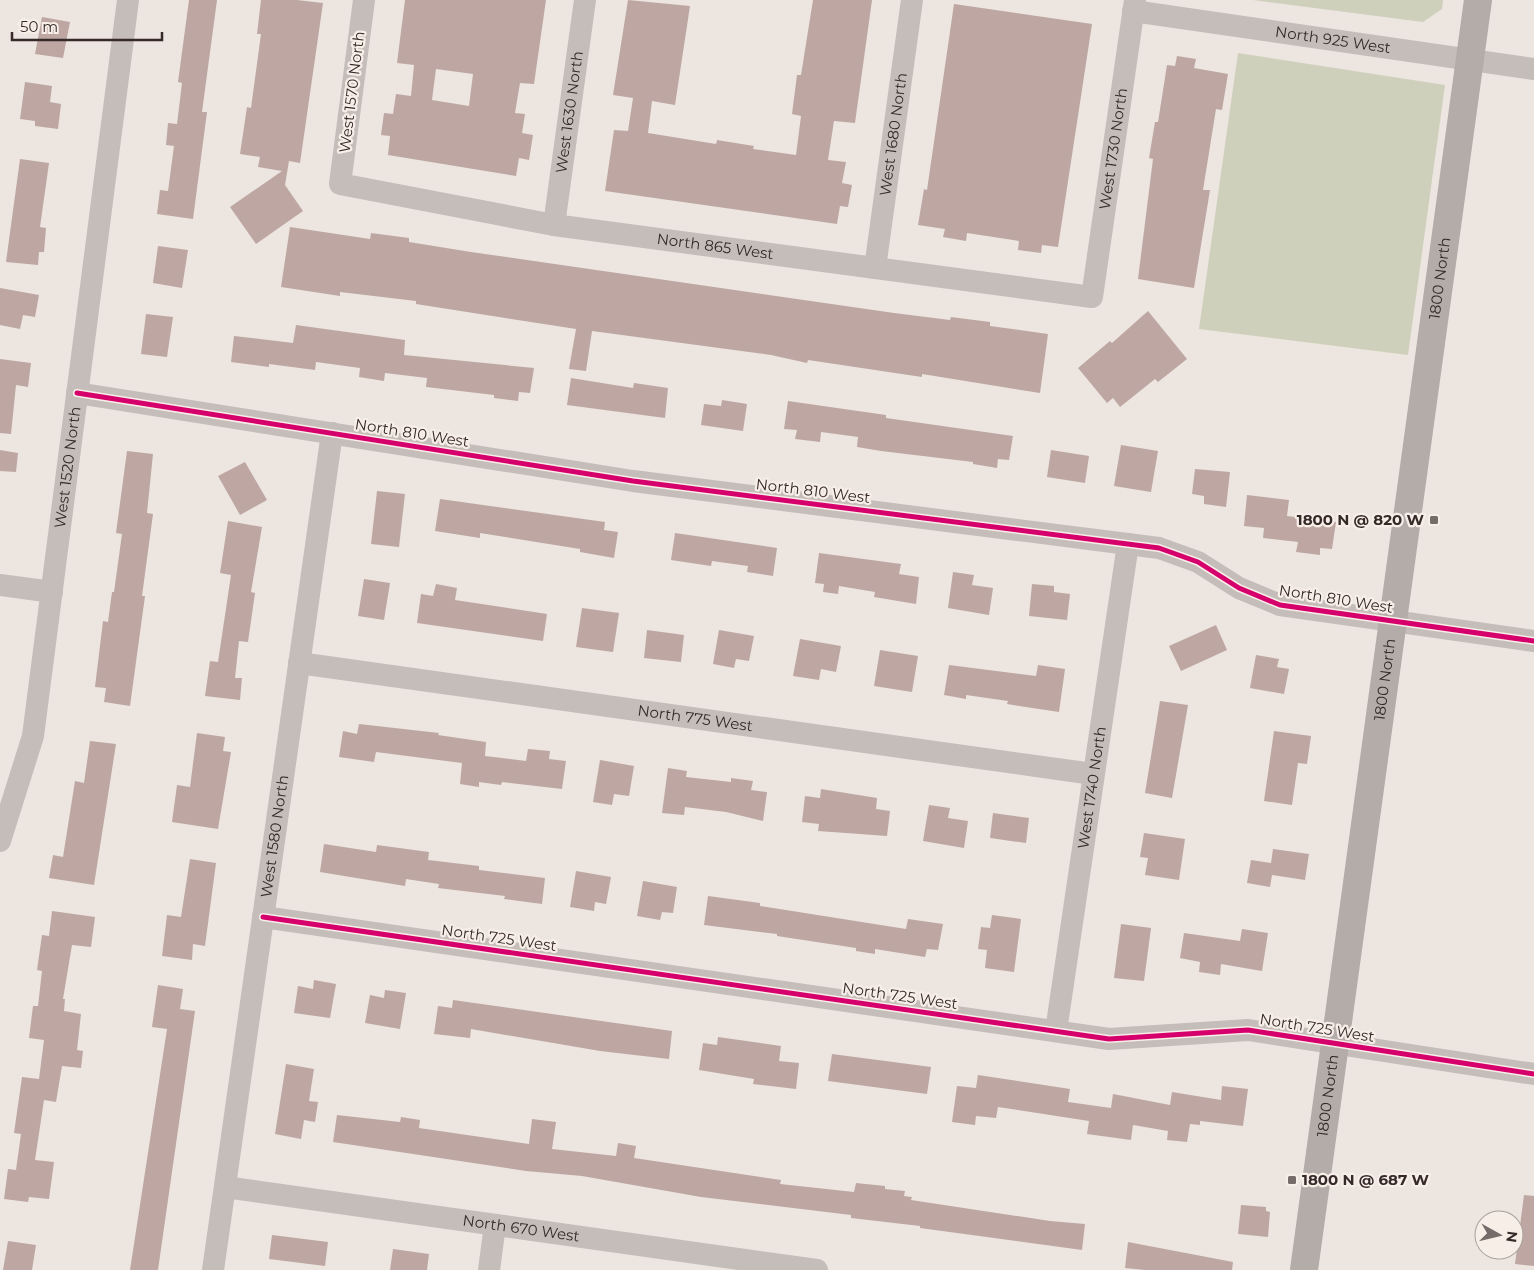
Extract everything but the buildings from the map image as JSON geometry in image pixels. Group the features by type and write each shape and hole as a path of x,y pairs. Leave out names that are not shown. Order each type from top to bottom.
{"main road":[{"name":"1800 North","path":"1304,1270 1478,0"}],"street":[{"name":"West 1520 North","path":"0,841 33,736 128,0"},
{"name":"West 1570 North","path":"340,184 364,0"},
{"name":"West 1630 North","path":"554,225 585,0"},
{"name":"West 1680 North","path":"875,268 912,0"},
{"name":"North 925 West","path":"1134,6 1534,69"},
{"name":"West 1730 North","path":"1092,297 1134,6"},
{"name":"North 865 West","path":"340,184 554,225 1092,297"},
{"name":"North 810 West","path":"77,393 634,480 1159,548 1198,562 1239,588 1280,605 1534,641"},
{"name":"West 1580 North","path":"213,1270 332,432"},
{"name":"West 1740 North","path":"1056,1030 1128,544"},
{"path":"0,585 52,592"},
{"name":"North 775 West","path":"299,663 1093,774"},
{"name":"North 725 West","path":"263,917 1109,1039 1248,1030 1534,1074"},
{"name":"North 670 West","path":"225,1187 495,1225 755,1266 817,1270"},
{"path":"488,1270 495,1225"}],"green space":[{"path":"1253,0 1443,0 1442,9 1423,22"},
{"path":"1238,53 1445,85 1408,355 1199,329"}],"cycle path":[{"path":"77,393 633,481 1159,548 1198,562 1239,588 1280,605 1534,641"},
{"path":"263,917 1109,1039 1248,1030 1534,1074"}],"place":[{"name":"1800 N @ 820 W","path":"1434,520"},
{"name":"1800 N @ 687 W","path":"1292,1180"}]}
